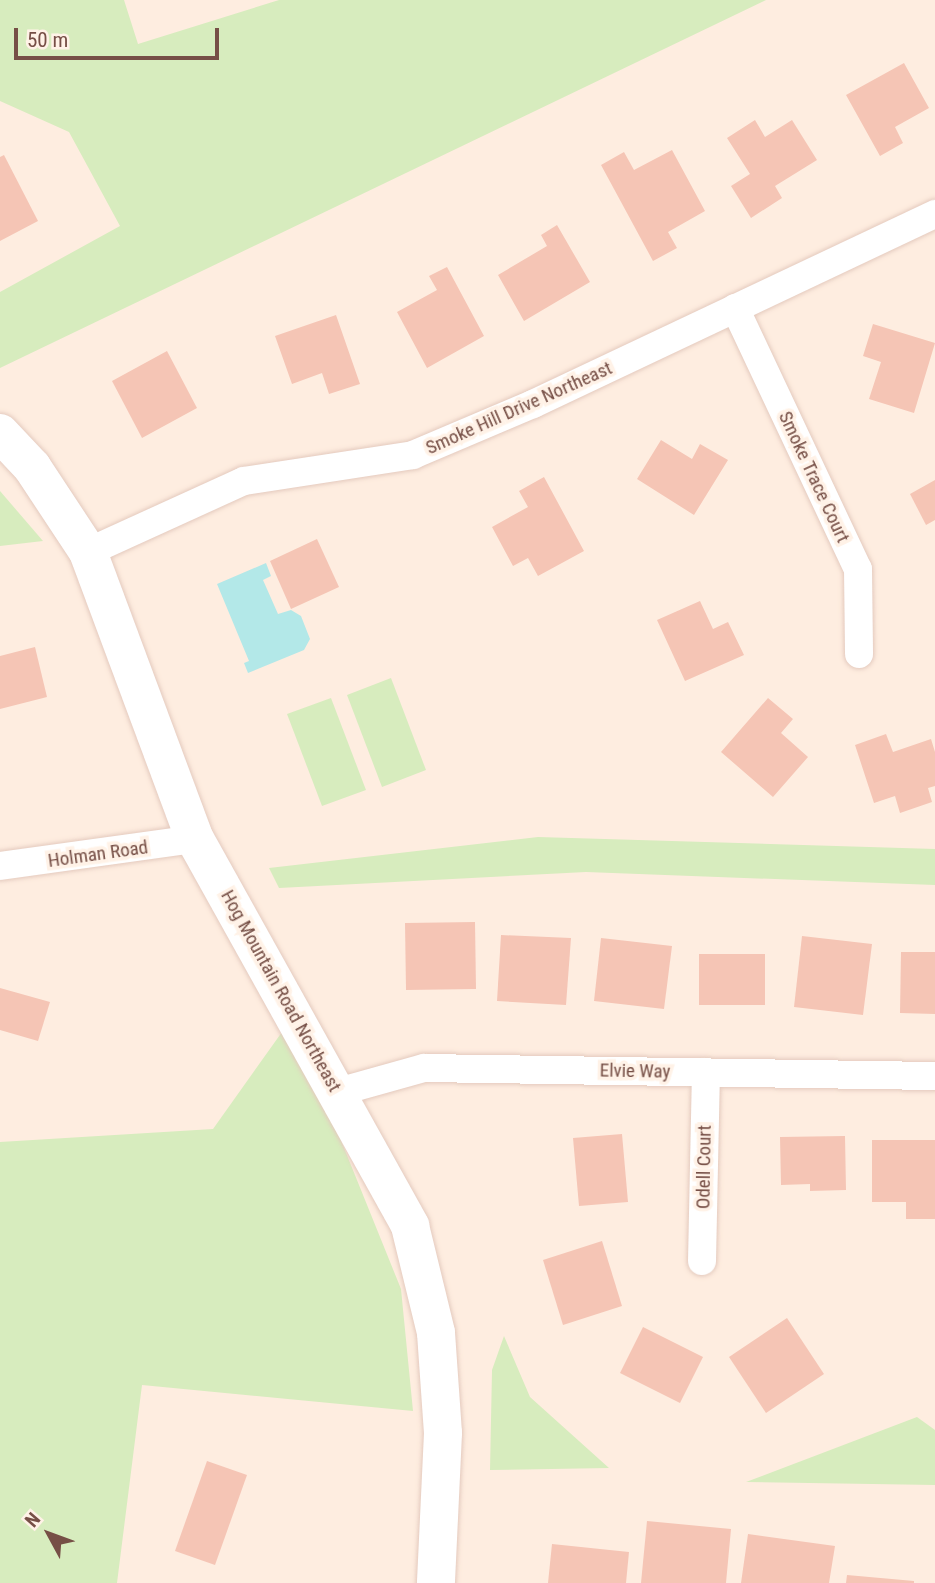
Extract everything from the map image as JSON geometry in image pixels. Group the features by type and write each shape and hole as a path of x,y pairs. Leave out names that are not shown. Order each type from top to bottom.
{"street":[{"name":"Smoke Hill Drive Northeast","path":"88,552 244,481 413,455 736,309 935,214"},
{"name":"Smoke Trace Court","path":"736,309 858,569 859,654"},
{"name":"Hog Mountain Road Northeast","path":"0,433 32,467 88,552 195,839 338,1092 410,1226 436,1333 443,1433 436,1583"},
{"name":"Holman Road","path":"0,866 195,839"},
{"name":"Elvie Way","path":"338,1092 424,1068 935,1076"},
{"name":"Odell Court","path":"702,1261 706,1072"}],"green space":[{"path":"0,0 124,0 138,44 279,0 766,0 0,368 0,292 120,226 69,132 0,101"},
{"path":"0,491 43,541 0,546"},
{"path":"391,678 426,770 382,787 347,695"},
{"path":"331,698 366,790 322,806 287,714"},
{"path":"538,837 935,849 935,885 586,872 279,888 269,868"},
{"path":"282,1032 338,1133 401,1289 413,1411 142,1385 117,1583 0,1583 0,1142 213,1129"},
{"path":"504,1336 530,1397 609,1468 490,1470 492,1370"},
{"path":"917,1417 935,1430 935,1485 746,1482"}],"water":[{"path":"266,563 271,576 263,580 278,614 291,610 301,616 310,639 304,650 248,673 244,663 249,661 217,584"}],"building":[{"path":"904,63 929,108 895,127 903,143 880,156 846,95"},
{"path":"755,120 765,137 792,120 817,160 775,186 782,198 751,218 731,186 750,174 727,138"},
{"path":"672,150 705,211 668,232 677,248 653,261 601,165 624,152 634,170"},
{"path":"4,155 38,221 0,241 0,157"},
{"path":"557,225 590,282 524,321 498,275 547,246 541,235"},
{"path":"447,267 484,336 427,368 397,312 437,290 429,276"},
{"path":"336,315 360,384 329,394 322,373 292,384 275,336"},
{"path":"873,324 935,343 914,413 869,399 881,362 863,356"},
{"path":"167,351 197,408 142,438 112,381"},
{"path":"661,440 692,459 700,444 728,460 694,515 637,479"},
{"path":"544,477 584,551 538,576 528,558 513,566 492,527 528,507 519,491"},
{"path":"935,480 935,520 926,525 910,494"},
{"path":"317,539 339,587 291,609 270,561"},
{"path":"700,601 713,629 728,622 744,655 685,681 657,620"},
{"path":"35,647 47,697 0,709 0,656"},
{"path":"768,698 793,719 781,733 808,757 773,797 721,752"},
{"path":"886,734 893,752 931,739 935,752 935,786 928,788 932,802 900,813 895,796 874,803 855,745"},
{"path":"475,922 476,989 406,990 405,923"},
{"path":"501,935 571,938 566,1005 497,1001"},
{"path":"802,936 872,944 863,1015 794,1007"},
{"path":"601,938 672,946 664,1009 594,1001"},
{"path":"901,952 935,952 935,1014 900,1013"},
{"path":"699,954 765,954 765,1005 699,1005"},
{"path":"0,988 50,1002 38,1041 0,1030"},
{"path":"622,1134 628,1202 579,1206 573,1138"},
{"path":"845,1136 846,1190 810,1191 810,1184 781,1185 780,1137"},
{"path":"872,1140 935,1140 935,1219 906,1219 906,1202 872,1202"},
{"path":"602,1241 622,1306 563,1325 543,1260"},
{"path":"787,1318 824,1374 766,1413 729,1357"},
{"path":"643,1327 703,1357 680,1403 620,1373"},
{"path":"207,1461 247,1475 215,1565 175,1551"},
{"path":"647,1521 731,1529 726,1583 641,1583"},
{"path":"748,1534 835,1546 829,1583 741,1583"},
{"path":"552,1544 629,1552 626,1583 548,1583"},
{"path":"847,1575 914,1581 914,1583 846,1583"}]}
